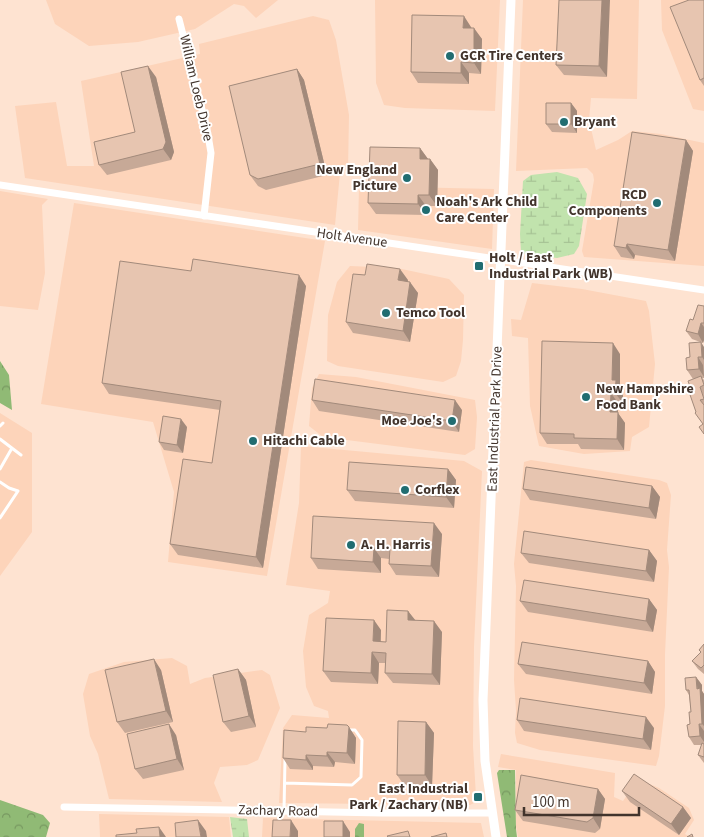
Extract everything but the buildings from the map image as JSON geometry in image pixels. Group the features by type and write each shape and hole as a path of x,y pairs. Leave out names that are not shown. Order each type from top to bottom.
{"street":[{"name":"East Industrial Park Drive","path":"496,837 485,760 484,700 511,0"},
{"name":"William Loeb Drive","path":"179,20 207,129 210,153 204,216"},
{"name":"Holt Avenue","path":"0,186 704,290"},
{"name":"Zachary Road","path":"64,807 491,812"}],"lane":[{"path":"0,440 21,455"},
{"path":"0,469 12,448"},
{"path":"0,482 18,491 0,518"},
{"path":"285,783 352,785 361,777 362,740 355,730 345,730"},
{"path":"284,811 286,754"}],"shaded area":[{"path":"46,0 278,0 256,18 244,6 234,4 195,29 138,42 89,46 55,24"},
{"path":"375,0 500,0 495,111 405,108 384,105 376,83"},
{"path":"523,0 639,0 637,99 591,98 589,120 596,150 632,131 661,134 704,143 704,266 584,257 582,251 594,180 593,174 587,168 516,171"},
{"path":"661,0 704,0 704,111 693,109 662,30"},
{"path":"313,16 329,20 336,40 349,115 348,170 340,173 335,225 25,178 15,106 56,102 67,166 94,166 81,81 200,54 199,44"},
{"name":"Noah's Ark Child Care Center","path":"359,186 494,189 492,249 358,230"},
{"path":"0,191 48,199 42,205 45,273 38,310 0,306"},
{"path":"74,203 325,241 267,576 168,562 174,492 153,422 41,404"},
{"path":"350,266 397,268 449,279 464,295 461,361 456,376 443,382 338,366 327,361 328,315 337,282"},
{"path":"532,283 582,289 646,301 649,311 655,364 649,427 632,437 630,451 584,454 539,446 530,406 528,338 512,336 511,319 521,320"},
{"path":"319,374 356,377 475,400 477,417 475,449 465,455 323,437 309,426 312,388"},
{"path":"0,413 32,433 32,532 0,576"},
{"path":"301,446 464,461 482,471 474,647 473,746 476,796 474,803 470,805 279,803 283,728 292,715 329,718 328,711 314,706 306,687 303,651 309,615 328,603 330,591 286,585 299,503"},
{"path":"531,460 659,480 667,483 671,495 667,550 669,567 665,706 656,766 540,750 517,743 515,733 514,680 516,586 514,564 524,462"},
{"path":"172,658 187,666 190,684 205,678 262,670 270,675 280,708 258,760 247,765 220,767 214,783 222,802 109,799 98,754 90,736 83,694 89,674 124,662"},
{"path":"501,754 615,773 614,797 623,801 638,779 659,788 689,808 694,820 685,834 690,837 518,837 516,826 516,770 498,767"},
{"path":"99,814 229,817 231,837 100,837"},
{"path":"263,818 481,823 484,837 262,837"}],"green space":[{"path":"557,172 578,178 587,194 579,246 574,254 557,258 521,253 520,234 523,181 531,175"},
{"path":"0,361 9,375 12,410 0,403"},
{"path":"499,770 515,770 517,837 507,837 497,773"},
{"path":"0,800 43,815 50,823 46,837 0,837"},
{"path":"230,817 247,819 249,837 233,837"},
{"path":"359,823 364,824 364,837 355,837 355,829"}],"place":[{"name":"GCR Tire Centers","path":"450,56"},
{"name":"Bryant","path":"564,122"},
{"name":"New England Picture","path":"407,178"},
{"name":"RCD Components","path":"657,203"},
{"name":"Noah's Ark Child Care Center","path":"426,210"},
{"name":"Holt / East Industrial Park (WB)","path":"479,266"},
{"name":"Temco Tool","path":"386,313"},
{"name":"New Hampshire Food Bank","path":"586,397"},
{"name":"Moe Joe's","path":"452,421"},
{"name":"Hitachi Cable","path":"253,441"},
{"name":"Corflex","path":"405,490"},
{"name":"A. H. Harris","path":"351,545"},
{"name":"East Industrial Park / Zachary (NB)","path":"478,797"}]}
